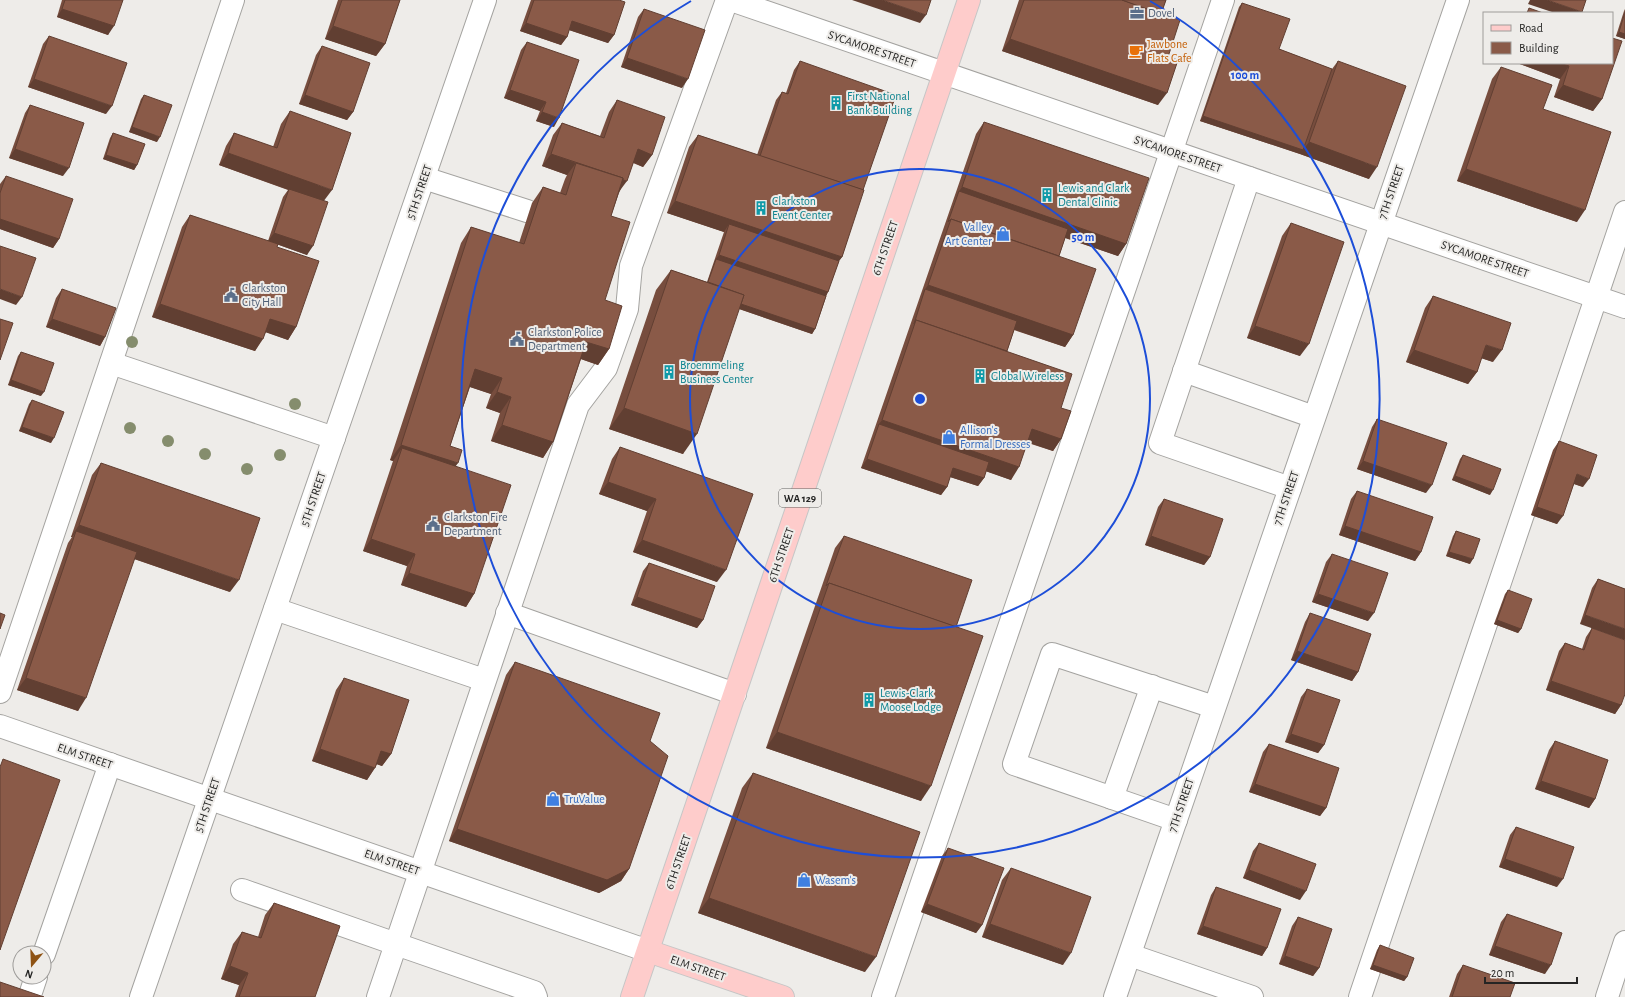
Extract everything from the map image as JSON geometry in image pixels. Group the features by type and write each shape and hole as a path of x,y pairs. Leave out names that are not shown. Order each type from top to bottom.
{"main road":[{"name":"6TH STREET","path":"632,997 969,0"},
{"name":"ELM STREET","path":"648,951 783,997"}],"street":[{"path":"0,692 232,0"},
{"name":"5TH STREET","path":"141,997 485,0"},
{"path":"378,997 578,405 606,368 627,308 631,266 727,0"},
{"name":"SYCAMORE STREET","path":"731,0 1625,307"},
{"path":"883,997 1223,0"},
{"name":"7TH STREET","path":"1115,997 1380,223 1458,0"},
{"path":"424,178 527,211"},
{"path":"1249,178 1160,443 1290,488"},
{"path":"1360,997 1625,212"},
{"path":"110,363 334,438"},
{"path":"1184,371 1314,417"},
{"path":"275,609 484,680"},
{"path":"507,613 735,694"},
{"path":"1176,820 1014,764 1052,654 1214,707"},
{"path":"1112,798 1152,686"},
{"name":"ELM STREET","path":"0,726 648,951"},
{"path":"47,945 110,764"},
{"path":"242,890 534,992 536,997"},
{"path":"1606,997 1625,942"},
{"path":"1130,955 1252,997"}],"building":[{"path":"65,0 123,0 114,26 62,9"},
{"path":"342,0 400,0 385,44 333,26"},
{"path":"534,0 619,0 625,2 614,35 572,21 567,37 526,23"},
{"path":"882,0 931,0 926,15"},
{"path":"1024,0 1122,0 1180,20 1168,57 1178,60 1167,93 1010,39"},
{"path":"1122,0 1166,0 1161,14"},
{"path":"1547,0 1586,0 1582,12"},
{"path":"1242,3 1290,19 1279,49 1332,69 1303,150 1203,116"},
{"path":"1529,8 1540,12 1527,12"},
{"path":"644,9 705,30 688,79 627,58"},
{"path":"1625,12 1625,34 1619,32"},
{"path":"49,36 127,63 112,106 34,79"},
{"path":"1613,38 1622,41 1602,99 1563,85 1569,66 1562,64 1613,64"},
{"path":"527,42 579,60 559,118 542,112 546,102 510,90"},
{"path":"322,46 370,63 353,112 305,95"},
{"path":"800,61 896,95 863,190 760,156 782,92 788,94"},
{"path":"1338,61 1406,86 1377,167 1309,142"},
{"path":"1501,67 1552,85 1543,109 1611,132 1585,210 1466,169"},
{"path":"144,95 172,105 160,137 132,127"},
{"path":"617,100 665,117 652,155 638,149 627,181 623,180 623,178 551,154 562,123 604,138"},
{"path":"30,105 84,123 69,168 15,149"},
{"path":"290,111 351,133 332,190 228,153 234,133 277,148"},
{"name":"Lewis and Clark Dental Clinic","path":"984,122 1149,178 1126,244 962,187"},
{"path":"113,133 145,144 137,165 106,155"},
{"name":"Clarkston Event Center","path":"698,135 864,190 842,257 675,201"},
{"name":"Clarkston Police Department","path":"576,163 623,178 611,216 630,222 605,300 622,306 609,349 586,342 553,442 502,425 511,397 497,392 502,378 475,369 450,446 462,450 458,463 401,445 471,227 524,244 543,187 566,195"},
{"path":"6,176 73,199 59,239 0,219 0,193"},
{"path":"289,189 328,202 313,246 274,233"},
{"path":"959,191 1068,229 1059,256 951,219 948,222"},
{"name":"Clarkston City Hall","path":"190,215 278,244 277,247 319,261 296,327 270,319 263,339 160,304"},
{"path":"951,219 1096,269 1073,335 928,285"},
{"path":"1291,223 1344,242 1309,344 1255,326"},
{"path":"729,224 839,261 828,292 719,255"},
{"path":"0,246 36,258 22,297 0,289"},
{"path":"716,259 826,296 815,329 741,304 744,295 708,282"},
{"name":"Broemmeling Business Center","path":"671,270 744,295 697,434 624,408"},
{"path":"62,289 116,308 105,337 52,319"},
{"path":"925,289 1017,321 1007,351 916,320 914,324"},
{"path":"1433,296 1511,323 1502,350 1486,345 1477,372 1414,350"},
{"path":"0,319 13,323 0,360"},
{"path":"916,320 1072,374 1061,408 1071,411 1061,439 1032,429 1019,467 882,420"},
{"path":"21,352 54,363 44,392 11,380"},
{"path":"32,400 64,412 54,438 22,427"},
{"path":"1377,419 1447,443 1432,485 1363,461"},
{"path":"879,424 989,462 984,478 953,468 947,487 867,459"},
{"path":"1559,441 1597,455 1589,479 1577,474 1563,516 1537,507"},
{"path":"620,447 753,494 726,570 642,540 656,499 608,482"},
{"name":"Clarkston Fire Department","path":"402,448 511,485 474,594 409,573 415,554 371,539"},
{"path":"1463,455 1501,469 1493,490 1455,476"},
{"path":"101,463 260,518 239,580 79,525"},
{"path":"1357,491 1433,517 1421,552 1345,526"},
{"path":"1164,499 1223,519 1210,557 1151,536"},
{"path":"76,531 137,552 86,698 26,678"},
{"path":"1456,531 1480,539 1473,559 1449,552"},
{"path":"844,536 972,580 956,627 829,583 826,586"},
{"path":"1332,554 1388,573 1374,613 1318,594"},
{"path":"649,563 715,586 703,620 637,597"},
{"path":"1598,579 1625,589 1625,629 1585,615"},
{"name":"Lewis-Clark Moose Lodge","path":"829,583 983,636 931,786 777,732"},
{"path":"1508,590 1532,599 1521,629 1497,620"},
{"path":"0,613 5,615 0,629"},
{"path":"1310,613 1371,634 1358,672 1297,651"},
{"path":"1592,628 1625,640 1625,694 1621,705 1551,681 1565,643 1584,650"},
{"path":"515,662 660,713 650,741 668,756 629,869 607,880 457,829"},
{"path":"344,678 409,700 391,754 381,751 375,768 320,749"},
{"path":"1307,689 1340,700 1324,745 1291,734"},
{"path":"1555,741 1608,760 1595,799 1541,781"},
{"path":"1269,744 1339,768 1326,808 1255,784"},
{"path":"3,759 60,780 0,950 0,767"},
{"name":"Wasem's","path":"753,773 920,832 876,957 709,898"},
{"path":"1516,827 1574,847 1563,879 1505,859"},
{"path":"1259,843 1316,864 1306,891 1249,870"},
{"path":"948,848 1004,868 982,925 927,904"},
{"path":"1011,868 1091,897 1071,953 990,924"},
{"path":"1216,887 1281,909 1267,948 1203,926"},
{"path":"274,903 340,926 315,997 239,997 248,973 230,966 242,932 261,938"},
{"path":"1507,914 1562,933 1551,965 1495,946"},
{"path":"1298,917 1332,929 1319,968 1285,956"},
{"path":"1380,945 1414,958 1407,977 1373,965"},
{"path":"1463,965 1515,983 1510,997 1452,997"},
{"path":"0,982 44,997 0,997"}],"place":[{"name":"Dovel","path":"1137,13"},
{"name":"Jawbone Flats Cafe","path":"1136,51"},
{"name":"First National Bank Building","path":"836,103"},
{"name":"Lewis and Clark Dental Clinic","path":"1047,195"},
{"name":"Clarkston Event Center","path":"761,208"},
{"name":"Valley Art Center","path":"1003,234"},
{"name":"Clarkston City Hall","path":"231,295"},
{"name":"Clarkston Police Department","path":"517,339"},
{"name":"Broemmeling Business Center","path":"669,372"},
{"name":"Global Wireless","path":"980,376"},
{"name":"Allison's Formal Dresses","path":"949,437"},
{"name":"Clarkston Fire Department","path":"433,524"},
{"name":"Lewis-Clark Moose Lodge","path":"869,700"},
{"name":"TruValue","path":"553,799"},
{"name":"Wasem's","path":"804,880"}]}
